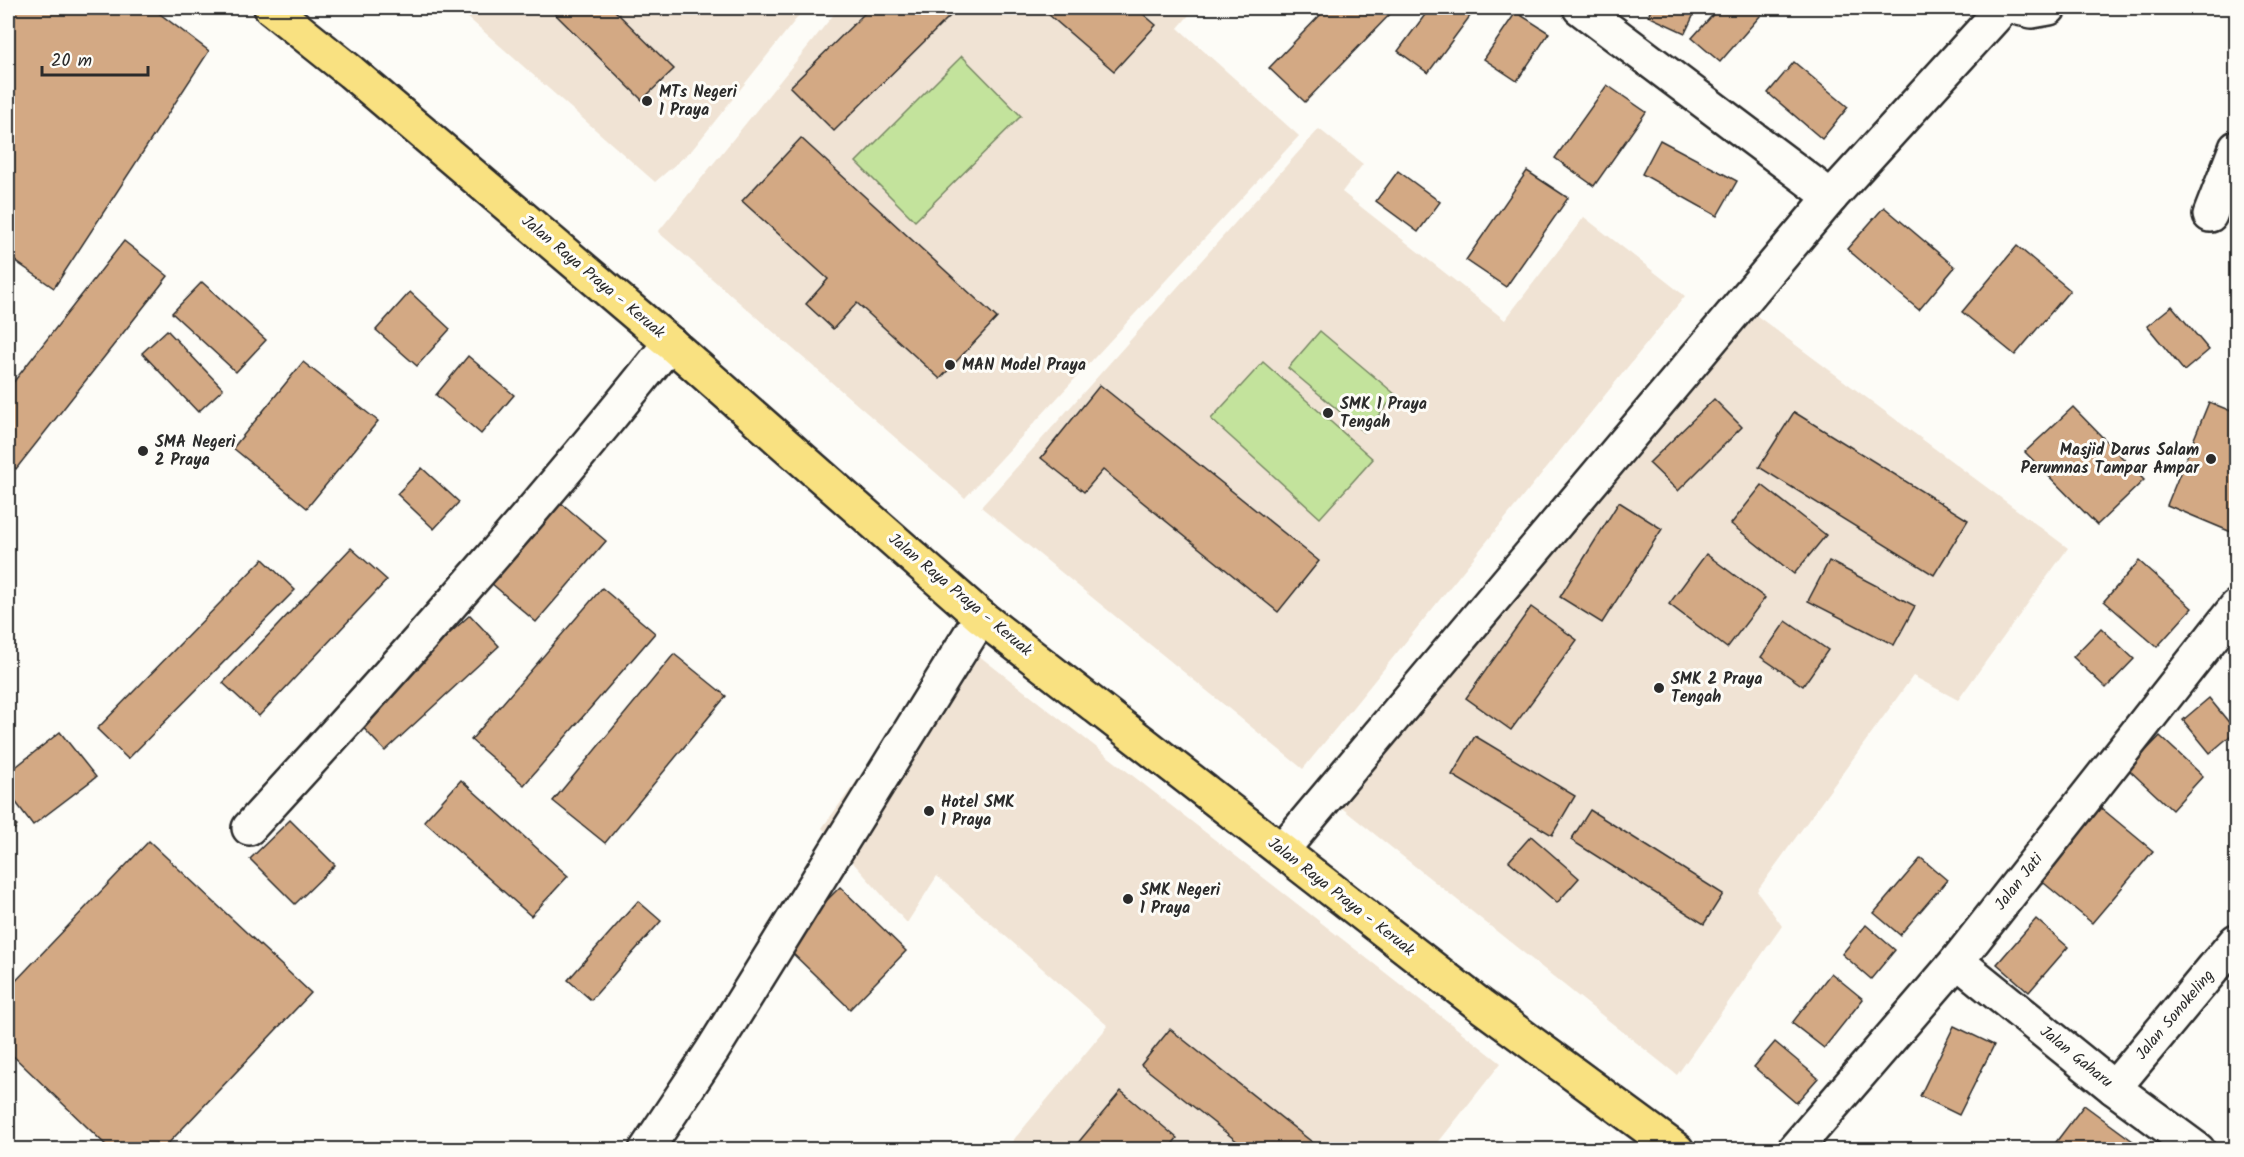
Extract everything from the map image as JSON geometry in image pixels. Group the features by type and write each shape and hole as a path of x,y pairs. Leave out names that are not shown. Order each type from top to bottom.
{"main road":[{"name":"Jalan Raya Praya - Keruak","path":"271,8 351,72 669,343 981,617 1480,1005 1677,1149"}],"street":[{"path":"1580,8 1831,197"},
{"path":"1282,850 1831,197 2003,8"},
{"path":"2018,8 2034,11 2049,8"},
{"path":"2210,215 2236,148"},
{"path":"249,828 489,563 602,429 669,343"},
{"name":"Jalan Jati","path":"1794,1149 1957,961 2236,607"},
{"path":"646,1149 712,1051 981,617"},
{"name":"Jalan Sonokeling","path":"2114,1088 2236,942"},
{"name":"Jalan Gaharu","path":"1957,961 2114,1088 2198,1149"}],"shaded area":[{"name":"MTs Negeri 1 Praya","path":"457,8 805,8 692,150 655,182"},
{"name":"MAN Model Praya","path":"839,8 1195,8 1178,28 1299,136 965,498 658,232"},
{"name":"SMK 1 Praya Tengah","path":"1319,129 1363,164 1342,192 1505,320 1584,217 1685,296 1303,769 981,507"},
{"name":"SMK 2 Praya Tengah","path":"1741,304 2068,548 1958,700 1913,676 1757,891 1782,926 1677,1075 1323,793"},
{"name":"SMK Negeri 1 Praya","path":"960,641 1501,1063 1433,1149 1006,1149 1108,1026 937,876 907,923 822,828"}],"green space":[{"path":"962,56 1021,116 915,221 856,162"},
{"path":"1320,331 1396,395 1364,432 1288,368"},
{"path":"1263,362 1373,459 1320,518 1211,419"}],"building":[{"path":"15,8 152,8 209,51 54,288 8,256 8,18"},
{"path":"549,8 612,8 674,69 642,100"},
{"path":"870,8 947,8 953,13 834,131 790,87"},
{"path":"1041,8 1136,8 1156,25 1114,71"},
{"path":"1327,8 1396,8 1305,102 1269,68"},
{"path":"1430,8 1476,8 1428,73 1398,51"},
{"path":"1652,8 1697,8 1685,33 1648,16"},
{"path":"1719,8 1767,8 1720,62 1692,38"},
{"path":"1516,12 1549,33 1517,81 1484,59"},
{"path":"1794,62 1848,107 1822,139 1768,93"},
{"path":"1607,85 1646,112 1594,186 1555,158"},
{"path":"801,138 997,318 940,379 857,303 833,329 806,304 828,279 742,201"},
{"path":"1660,140 1737,181 1717,216 1642,174"},
{"path":"1398,171 1440,202 1418,232 1376,201"},
{"path":"1527,171 1568,198 1506,287 1466,260"},
{"path":"1884,207 1955,267 1919,310 1847,249"},
{"path":"124,241 168,276 16,469 8,462 8,389"},
{"path":"2017,246 2070,290 2015,355 1962,312"},
{"path":"202,282 266,340 236,372 172,313"},
{"path":"410,292 450,329 417,366 376,330"},
{"path":"2172,306 2209,350 2184,371 2147,326"},
{"path":"167,330 223,389 198,412 142,353"},
{"path":"468,356 514,395 481,434 436,395"},
{"path":"303,362 378,421 307,508 233,448"},
{"path":"1100,385 1319,561 1278,612 1103,470 1084,492 1041,458"},
{"path":"1714,399 1742,427 1678,491 1649,463"},
{"name":"Masjid Darus Salam Perumnas Tampar Ampar","path":"2209,402 2236,413 2236,534 2167,505"},
{"path":"2073,407 2144,480 2097,525 2025,452"},
{"path":"1794,412 1968,520 1934,575 1759,467"},
{"path":"422,468 459,502 434,529 397,494"},
{"path":"1762,485 1826,535 1794,574 1731,524"},
{"path":"560,502 606,541 536,622 491,583"},
{"path":"1619,502 1662,529 1602,623 1560,597"},
{"path":"351,548 387,580 259,716 223,683"},
{"path":"1706,554 1765,598 1727,648 1669,604"},
{"path":"263,559 295,590 128,759 97,729"},
{"path":"1829,561 1915,606 1894,645 1808,601"},
{"path":"2139,561 2192,608 2157,647 2104,601"},
{"path":"602,588 655,633 524,785 471,740"},
{"path":"1531,607 1577,640 1511,730 1466,698"},
{"path":"470,615 499,646 385,751 355,719"},
{"path":"1786,621 1828,650 1803,686 1761,657"},
{"path":"2101,628 2134,659 2106,688 2073,657"},
{"path":"674,654 726,696 605,843 553,801"},
{"path":"2236,665 2236,677 2230,672"},
{"path":"2209,698 2236,731 2210,753 2183,720"},
{"path":"60,732 96,777 33,825 8,792 8,773"},
{"path":"1475,736 1575,796 1552,835 1452,775"},
{"path":"2160,736 2203,776 2172,810 2128,769"},
{"path":"461,780 568,876 531,916 424,821"},
{"path":"2094,802 2153,851 2092,923 2033,874"},
{"path":"1590,810 1723,894 1704,924 1571,840"},
{"path":"8,818 17,826 8,837"},
{"path":"290,820 335,865 295,904 250,859"},
{"path":"1531,836 1579,878 1557,903 1509,861"},
{"path":"149,841 311,993 162,1150 111,1150 8,1051 8,989"},
{"path":"1921,858 1947,880 1900,935 1874,913"},
{"path":"840,887 906,951 850,1009 783,944"},
{"path":"638,901 661,921 591,1000 568,980"},
{"path":"2036,919 2068,947 2029,992 1997,964"},
{"path":"1866,925 1895,950 1871,979 1842,954"},
{"path":"1831,973 1863,999 1824,1048 1792,1023"},
{"path":"1954,1026 1994,1045 1959,1115 1920,1096"},
{"path":"1170,1029 1322,1150 1248,1150 1141,1065"},
{"path":"1775,1042 1818,1078 1796,1103 1754,1067"},
{"path":"1121,1091 1177,1138 1168,1150 1072,1150"},
{"path":"2084,1105 2145,1150 2057,1150 2053,1146"}],"place":[{"name":"MTs Negeri 1 Praya","path":"647,101"},
{"name":"MAN Model Praya","path":"950,365"},
{"name":"SMK 1 Praya Tengah","path":"1328,413"},
{"name":"SMA Negeri 2 Praya","path":"143,451"},
{"name":"Masjid Darus Salam Perumnas Tampar Ampar","path":"2211,459"},
{"name":"SMK 2 Praya Tengah","path":"1659,688"},
{"name":"Hotel SMK 1 Praya","path":"929,811"},
{"name":"SMK Negeri 1 Praya","path":"1128,899"}]}
